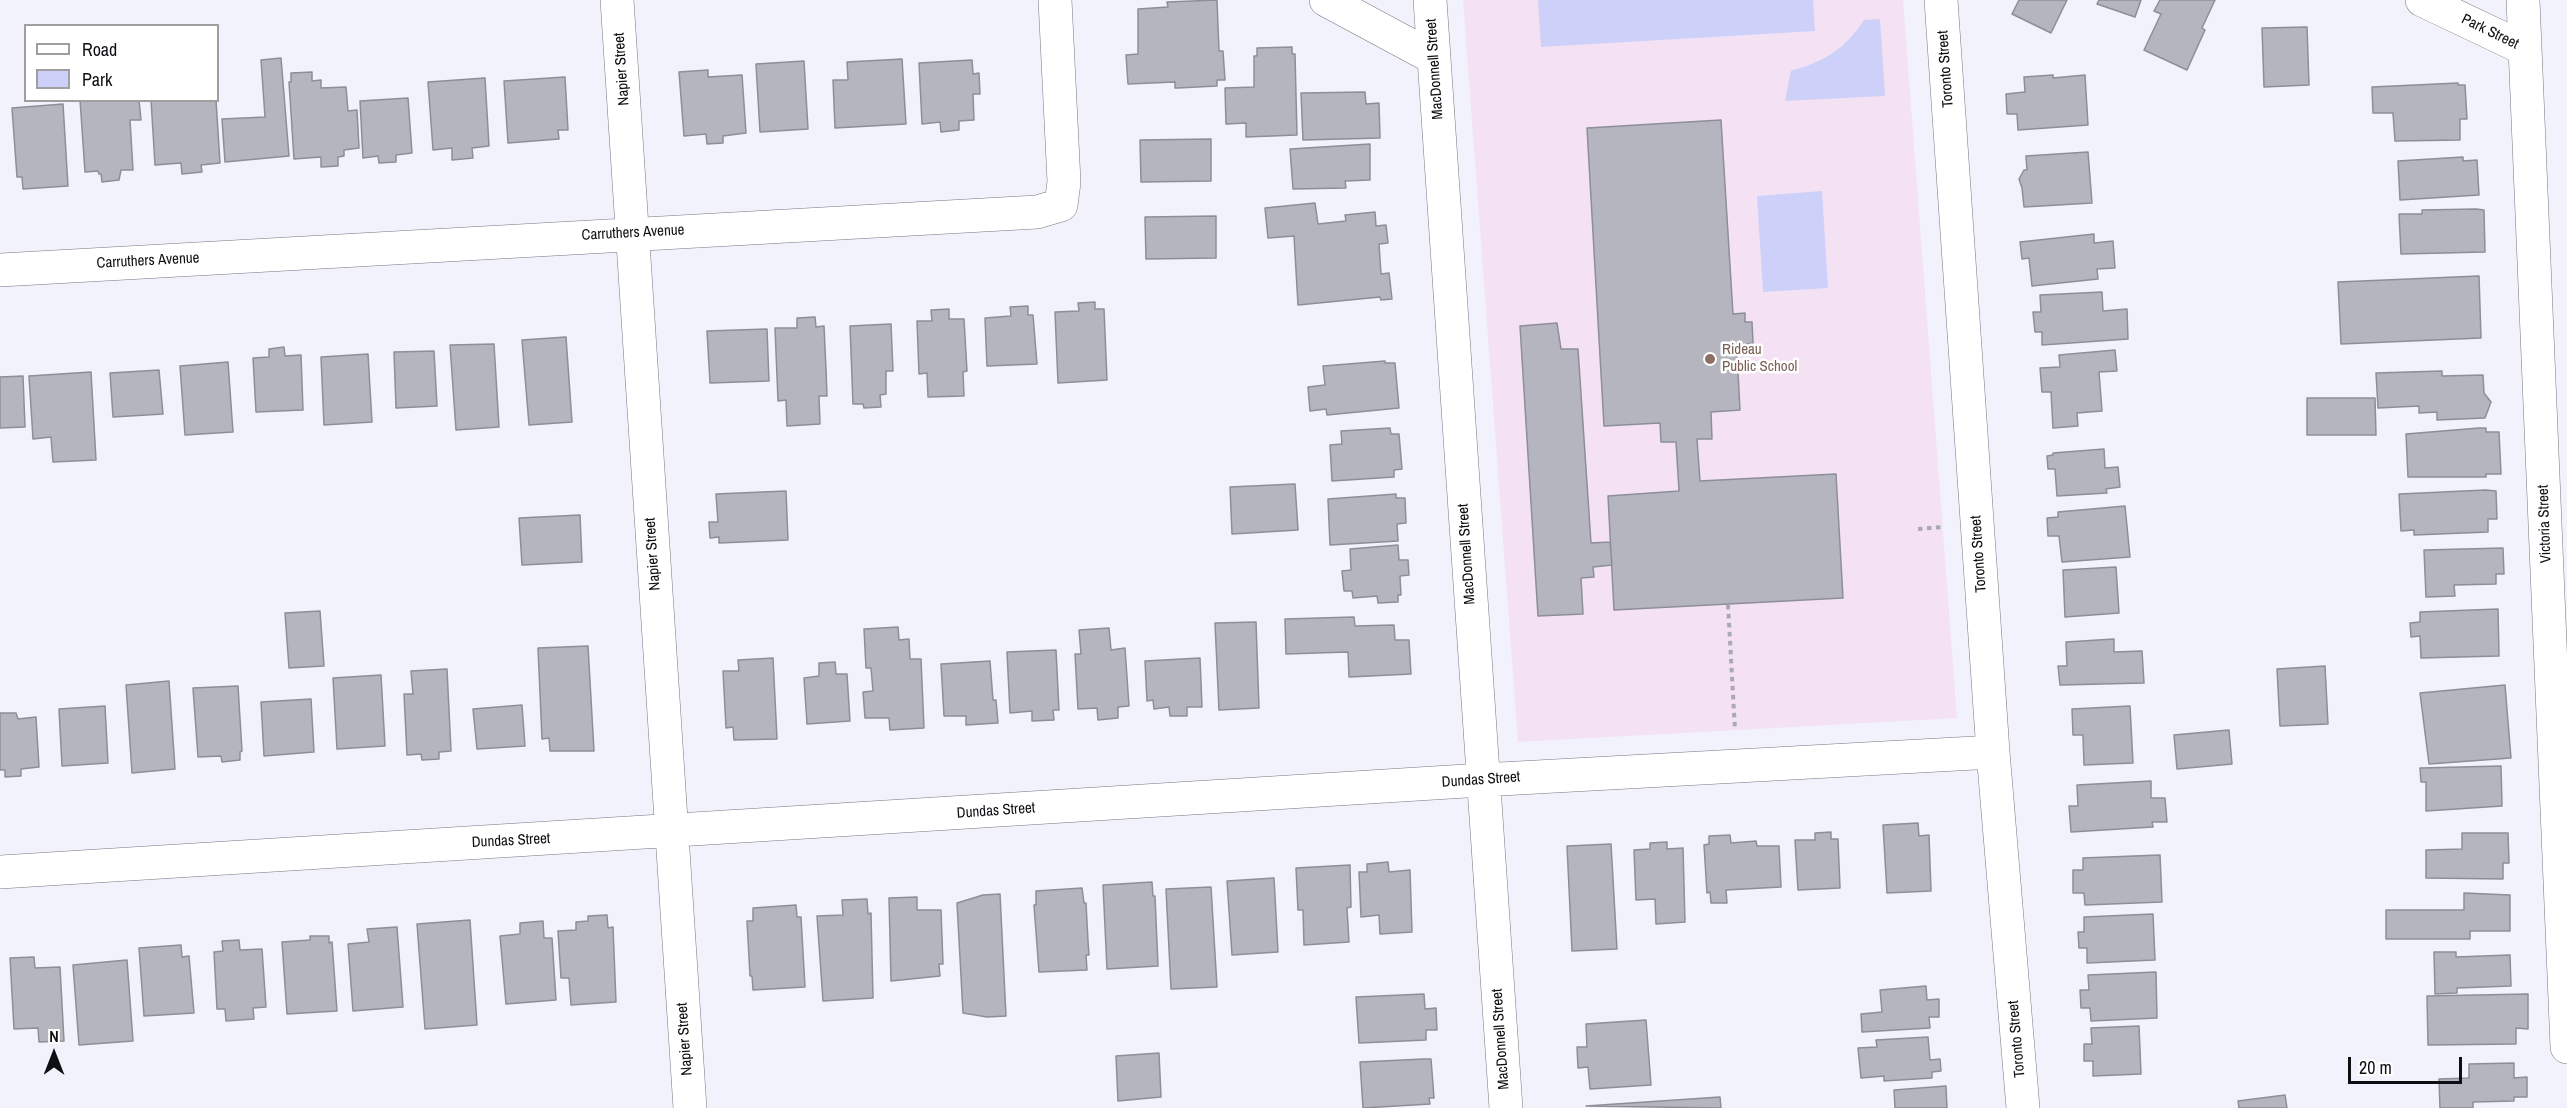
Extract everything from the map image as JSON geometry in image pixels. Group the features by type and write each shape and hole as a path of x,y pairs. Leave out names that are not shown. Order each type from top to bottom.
{"street":[{"name":"Napier Street","path":"617,0 690,1108"},
{"name":"Carruthers Avenue","path":"0,270 633,232 1037,212 1061,205 1064,182 1055,0"},
{"path":"1326,0 1434,58"},
{"name":"MacDonnell Street","path":"1430,0 1506,1108"},
{"name":"Toronto Street","path":"1941,0 1993,752 2023,1108"},
{"name":"Park Street","path":"2422,0 2525,49"},
{"name":"Victoria Street","path":"2523,0 2567,1047"},
{"name":"Dundas Street","path":"0,872 1482,780 1993,752"}],"path":[{"path":"1918,529 1947,527"},
{"path":"1728,605 1735,766"}],"shaded area":[{"name":"Rideau Public School","path":"1463,0 1903,0 1957,718 1518,742"}],"green space":[{"path":"1538,0 1813,0 1815,31 1541,47"},
{"path":"1880,19 1885,96 1785,101 1791,71 1833,53 1849,39 1864,20"},
{"path":"1822,191 1828,288 1763,292 1757,196"}],"building":[{"path":"1217,0 1219,51 1223,51 1225,80 1217,80 1217,86 1178,88 1175,88 1175,82 1128,84 1126,55 1138,54 1138,9 1168,7 1167,2"},
{"path":"2019,0 2067,0 2051,33 2012,14"},
{"path":"2099,0 2141,0 2135,17 2097,4"},
{"path":"2160,0 2215,0 2202,28 2205,30 2187,70 2144,50 2161,14 2154,11"},
{"path":"2307,27 2309,85 2264,87 2262,28"},
{"path":"1292,47 1292,54 1295,54 1297,135 1246,137 1246,123 1226,124 1225,88 1254,87 1254,56 1257,56 1257,48"},
{"path":"281,58 289,156 225,162 222,119 265,117 261,60"},
{"path":"902,59 906,124 835,128 833,80 848,80 847,62"},
{"path":"972,60 973,74 979,73 980,94 973,94 974,120 959,121 959,130 941,132 940,122 922,124 919,63"},
{"path":"804,61 808,129 760,132 756,64"},
{"path":"708,70 708,77 742,75 746,133 723,136 723,143 707,144 706,134 684,136 679,72"},
{"path":"312,72 312,81 321,80 321,88 346,87 348,111 357,110 359,148 344,150 344,156 338,157 338,166 321,167 321,157 294,159 289,82 291,82 291,73"},
{"path":"2053,75 2053,78 2085,75 2088,125 2018,130 2017,114 2007,114 2006,94 2025,92 2024,77"},
{"path":"565,77 568,130 558,130 559,139 508,143 504,81"},
{"path":"485,78 489,146 472,148 473,158 452,160 452,148 433,150 428,82"},
{"path":"2458,83 2458,85 2465,85 2467,119 2460,119 2460,140 2395,141 2393,113 2373,113 2372,87"},
{"path":"1365,92 1366,104 1379,103 1380,138 1303,140 1301,93"},
{"path":"408,98 412,153 396,155 396,162 379,163 378,156 363,158 360,101"},
{"path":"80,102 139,102 141,120 130,120 133,170 121,170 119,180 102,182 98,171 85,172"},
{"path":"151,102 216,102 220,163 201,165 202,172 182,174 181,163 155,165"},
{"path":"63,104 68,186 23,189 22,177 17,177 12,108"},
{"path":"1721,120 1733,314 1745,313 1745,322 1752,322 1753,343 1747,344 1747,354 1737,354 1740,410 1711,412 1712,439 1697,439 1700,481 1836,474 1843,598 1614,610 1608,496 1679,491 1676,442 1661,442 1660,423 1604,426 1587,128"},
{"path":"1211,139 1211,181 1141,182 1140,140"},
{"path":"1370,144 1370,180 1345,181 1346,188 1293,189 1290,149"},
{"path":"2088,152 2092,203 2024,207 2019,179 2024,170 2027,170 2026,156"},
{"path":"2463,157 2463,161 2477,160 2479,195 2400,200 2398,161"},
{"path":"1315,203 1318,224 1346,221 1345,215 1375,212 1376,226 1386,225 1388,243 1379,244 1381,274 1389,273 1392,299 1381,300 1380,297 1298,305 1294,236 1268,238 1265,208"},
{"path":"2422,210 2484,210 2485,252 2401,254 2399,214 2422,214"},
{"path":"1216,216 1216,258 1146,259 1145,217"},
{"path":"2094,234 2094,243 2113,241 2115,268 2097,269 2098,279 2032,286 2029,258 2022,259 2020,242"},
{"path":"2479,276 2481,338 2341,344 2338,282"},
{"path":"2102,292 2103,311 2127,309 2128,339 2042,345 2042,332 2035,332 2033,312 2041,312 2040,295"},
{"path":"1095,302 1095,309 1104,309 1107,380 1058,383 1055,312 1079,311 1078,303"},
{"path":"1028,306 1028,315 1033,315 1037,364 987,366 985,318 1011,316 1010,307"},
{"path":"949,309 949,319 964,319 967,371 963,372 964,396 928,397 927,373 919,374 917,321 932,321 931,310"},
{"path":"815,317 816,327 824,326 827,396 819,396 820,424 787,426 786,400 778,401 775,328 797,328 797,318"},
{"path":"1557,323 1561,349 1578,349 1591,543 1610,542 1612,565 1593,567 1594,577 1581,578 1583,614 1538,616 1520,326"},
{"path":"891,324 893,371 886,371 886,394 880,395 881,407 864,408 863,404 853,404 850,326"},
{"path":"767,329 769,381 710,383 707,331"},
{"path":"566,337 572,422 529,425 522,340"},
{"path":"494,344 499,427 456,430 450,345"},
{"path":"284,347 285,356 301,355 303,410 256,412 253,358 269,357 269,349"},
{"path":"2115,350 2117,371 2099,372 2102,411 2077,413 2078,426 2053,428 2051,392 2042,392 2040,368 2060,367 2059,355"},
{"path":"434,351 437,406 396,408 394,352"},
{"path":"368,354 372,422 324,425 321,357"},
{"path":"1385,361 1385,363 1395,363 1399,408 1327,415 1326,409 1310,411 1308,387 1325,385 1323,366"},
{"path":"228,362 233,432 185,435 180,366"},
{"path":"159,370 163,414 113,417 110,373"},
{"path":"2442,371 2442,376 2483,375 2484,393 2491,402 2485,418 2437,420 2437,412 2419,413 2419,406 2378,408 2376,373"},
{"path":"91,372 96,460 53,462 51,437 33,439 29,376"},
{"path":"23,376 25,427 0,428 0,377"},
{"path":"2307,398 2375,398 2376,435 2307,435"},
{"path":"1390,428 1391,434 1399,434 1402,469 1394,470 1394,477 1332,481 1330,445 1342,444 1341,431"},
{"path":"2486,428 2486,432 2499,432 2501,474 2486,474 2486,477 2408,477 2406,434"},
{"path":"2104,449 2105,468 2118,467 2120,487 2106,489 2107,493 2057,496 2055,469 2048,469 2047,456 2053,453"},
{"path":"1295,484 1298,530 1232,534 1230,487"},
{"path":"786,491 788,540 719,543 719,537 710,538 709,522 718,522 716,494"},
{"path":"2496,491 2497,519 2488,519 2488,532 2414,535 2414,530 2401,531 2399,494"},
{"path":"1396,494 1396,498 1405,498 1406,523 1397,524 1398,541 1330,545 1328,499"},
{"path":"2125,506 2130,557 2062,562 2059,536 2048,536 2047,518 2058,517 2058,512"},
{"path":"580,515 582,562 522,565 519,518"},
{"path":"1398,545 1399,560 1408,560 1409,575 1400,576 1401,595 1398,595 1398,602 1378,603 1377,596 1353,598 1352,591 1344,591 1342,571 1351,570 1350,549"},
{"path":"2503,548 2504,574 2496,574 2496,584 2454,585 2455,596 2426,597 2424,550"},
{"path":"2116,567 2119,613 2065,617 2063,570"},
{"path":"2498,609 2499,656 2421,658 2420,636 2411,637 2410,623 2420,622 2420,612"},
{"path":"320,611 324,666 289,668 285,613"},
{"path":"1354,617 1355,626 1394,625 1395,640 1409,640 1411,674 1349,677 1348,652 1286,654 1285,619"},
{"path":"1256,622 1259,708 1219,710 1215,623"},
{"path":"898,627 899,640 909,639 910,659 921,659 924,728 890,730 889,718 865,718 863,692 873,691 871,668 866,668 864,629"},
{"path":"1109,628 1111,650 1125,648 1129,706 1118,707 1118,718 1098,720 1097,708 1078,709 1075,654 1081,654 1079,630"},
{"path":"2114,639 2114,652 2142,651 2144,683 2060,685 2058,666 2067,666 2066,642"},
{"path":"588,646 594,751 550,751 549,738 542,739 538,648"},
{"path":"1056,650 1059,710 1053,710 1054,720 1032,721 1032,711 1010,713 1007,652"},
{"path":"773,658 777,739 734,740 733,727 726,728 723,671 739,671 738,660"},
{"path":"1200,658 1202,707 1187,707 1187,716 1170,716 1169,707 1154,709 1153,700 1147,701 1145,661"},
{"path":"990,661 993,700 996,700 998,723 966,725 966,716 944,716 941,664"},
{"path":"835,662 836,674 847,674 850,721 807,724 804,678 819,676 819,663"},
{"path":"2325,666 2328,724 2280,726 2277,669"},
{"path":"447,669 451,751 439,752 439,759 422,760 421,754 407,755 404,694 413,694 411,671"},
{"path":"381,675 385,746 337,749 333,678"},
{"path":"169,681 175,769 132,773 126,685"},
{"path":"2505,685 2511,758 2429,764 2420,693"},
{"path":"238,686 242,751 240,760 222,762 221,756 198,757 193,688"},
{"path":"311,699 314,752 264,756 261,702"},
{"path":"522,705 525,746 477,749 473,709"},
{"path":"105,706 108,763 62,766 59,709"},
{"path":"2130,706 2133,763 2084,765 2083,735 2073,735 2072,709"},
{"path":"0,713 16,713 18,719 36,717 39,767 21,769 21,776 5,777 5,770 0,770"},
{"path":"2229,730 2232,764 2177,769 2174,735"},
{"path":"2501,766 2502,806 2426,811 2426,782 2421,782 2420,768"},
{"path":"2151,781 2151,798 2165,798 2167,822 2152,822 2153,827 2071,832 2069,806 2078,806 2077,785"},
{"path":"1918,823 1919,836 1929,835 1931,891 1887,893 1883,825"},
{"path":"1831,832 1831,839 1838,839 1840,888 1798,890 1795,840 1815,840 1815,833"},
{"path":"2462,833 2508,833 2509,863 2503,863 2503,879 2426,878 2426,850 2462,849"},
{"path":"1730,835 1731,843 1756,841 1757,846 1779,846 1781,887 1726,890 1727,903 1711,903 1710,892 1707,893 1704,845 1709,844 1709,836"},
{"path":"1667,842 1667,849 1683,848 1685,922 1656,924 1655,899 1636,900 1634,850 1650,849 1650,843"},
{"path":"1611,844 1617,949 1572,951 1567,846"},
{"path":"2160,855 2162,902 2085,905 2084,893 2073,893 2073,870 2083,870 2083,858"},
{"path":"1388,862 1389,872 1410,870 1412,932 1380,934 1379,915 1361,917 1359,872 1367,872 1367,864"},
{"path":"1350,865 1351,907 1347,908 1349,942 1304,945 1303,910 1298,910 1296,868"},
{"path":"1274,878 1278,952 1232,955 1227,881"},
{"path":"1152,882 1153,896 1155,896 1158,966 1107,969 1103,885"},
{"path":"1211,887 1217,987 1171,989 1166,889"},
{"path":"1082,888 1084,903 1086,903 1089,955 1086,955 1087,970 1039,972 1034,905 1036,905 1036,891"},
{"path":"2464,893 2510,895 2510,931 2470,931 2470,939 2386,939 2386,910 2464,910"},
{"path":"1000,894 1006,1016 987,1017 963,1013 957,903 983,895"},
{"path":"917,897 917,910 941,910 943,964 939,964 940,976 891,981 889,898"},
{"path":"867,899 868,914 871,913 873,998 823,1001 817,916 843,915 842,900"},
{"path":"796,905 797,917 801,917 805,987 753,990 747,921 753,921 753,908"},
{"path":"2153,914 2155,960 2087,963 2087,948 2079,948 2078,932 2084,932 2084,917"},
{"path":"607,915 608,928 613,927 616,1002 571,1005 569,978 561,978 558,931 576,930 576,922 588,921 588,916"},
{"path":"470,920 477,1025 425,1029 417,924"},
{"path":"543,921 544,938 552,938 556,1000 506,1004 500,936 520,934 520,923"},
{"path":"397,927 403,1007 353,1011 348,944 369,942 367,929"},
{"path":"310,936 329,936 329,943 332,942 337,1011 287,1014 282,942 310,940"},
{"path":"239,940 240,950 262,949 266,1007 253,1008 254,1019 226,1021 225,1009 217,1009 214,952 223,951 222,941"},
{"path":"181,945 182,957 189,956 194,1013 144,1016 139,948"},
{"path":"2434,952 2456,952 2456,957 2510,955 2511,986 2457,988 2457,993 2435,994"},
{"path":"34,957 35,968 60,967 64,1041 39,1042 38,1028 14,1029 10,958"},
{"path":"127,960 133,1041 79,1045 73,965"},
{"path":"2156,972 2157,1018 2091,1021 2090,1008 2081,1008 2080,990 2089,990 2088,975"},
{"path":"1926,986 1927,1000 1939,999 1939,1017 1929,1017 1930,1028 1862,1032 1861,1014 1882,1012 1880,990"},
{"path":"1424,994 1425,1009 1436,1008 1437,1030 1426,1030 1426,1040 1359,1043 1356,997"},
{"path":"2528,994 2528,1029 2516,1028 2516,1044 2428,1045 2427,996"},
{"path":"1646,1020 1651,1085 1590,1089 1588,1067 1578,1068 1577,1047 1587,1047 1586,1024"},
{"path":"2139,1026 2141,1074 2093,1076 2093,1061 2084,1061 2084,1044 2092,1044 2091,1028"},
{"path":"1928,1037 1930,1060 1940,1059 1941,1071 1932,1072 1932,1078 1884,1081 1884,1076 1861,1078 1858,1048 1877,1047 1876,1040"},
{"path":"1159,1053 1161,1097 1118,1101 1116,1056"},
{"path":"1431,1059 1434,1098 1429,1098 1430,1104 1363,1108 1360,1062"},
{"path":"2514,1063 2514,1078 2527,1077 2527,1097 2514,1097 2514,1101 2473,1102 2473,1108 2440,1108 2439,1079 2469,1078 2469,1064"},
{"path":"1946,1086 1947,1108 1895,1108 1894,1090"},
{"path":"2285,1095 2287,1108 2239,1108 2238,1101"},
{"path":"1720,1097 1721,1108 1586,1106"}],"place":[{"name":"Rideau Public School","path":"1710,359"}]}
